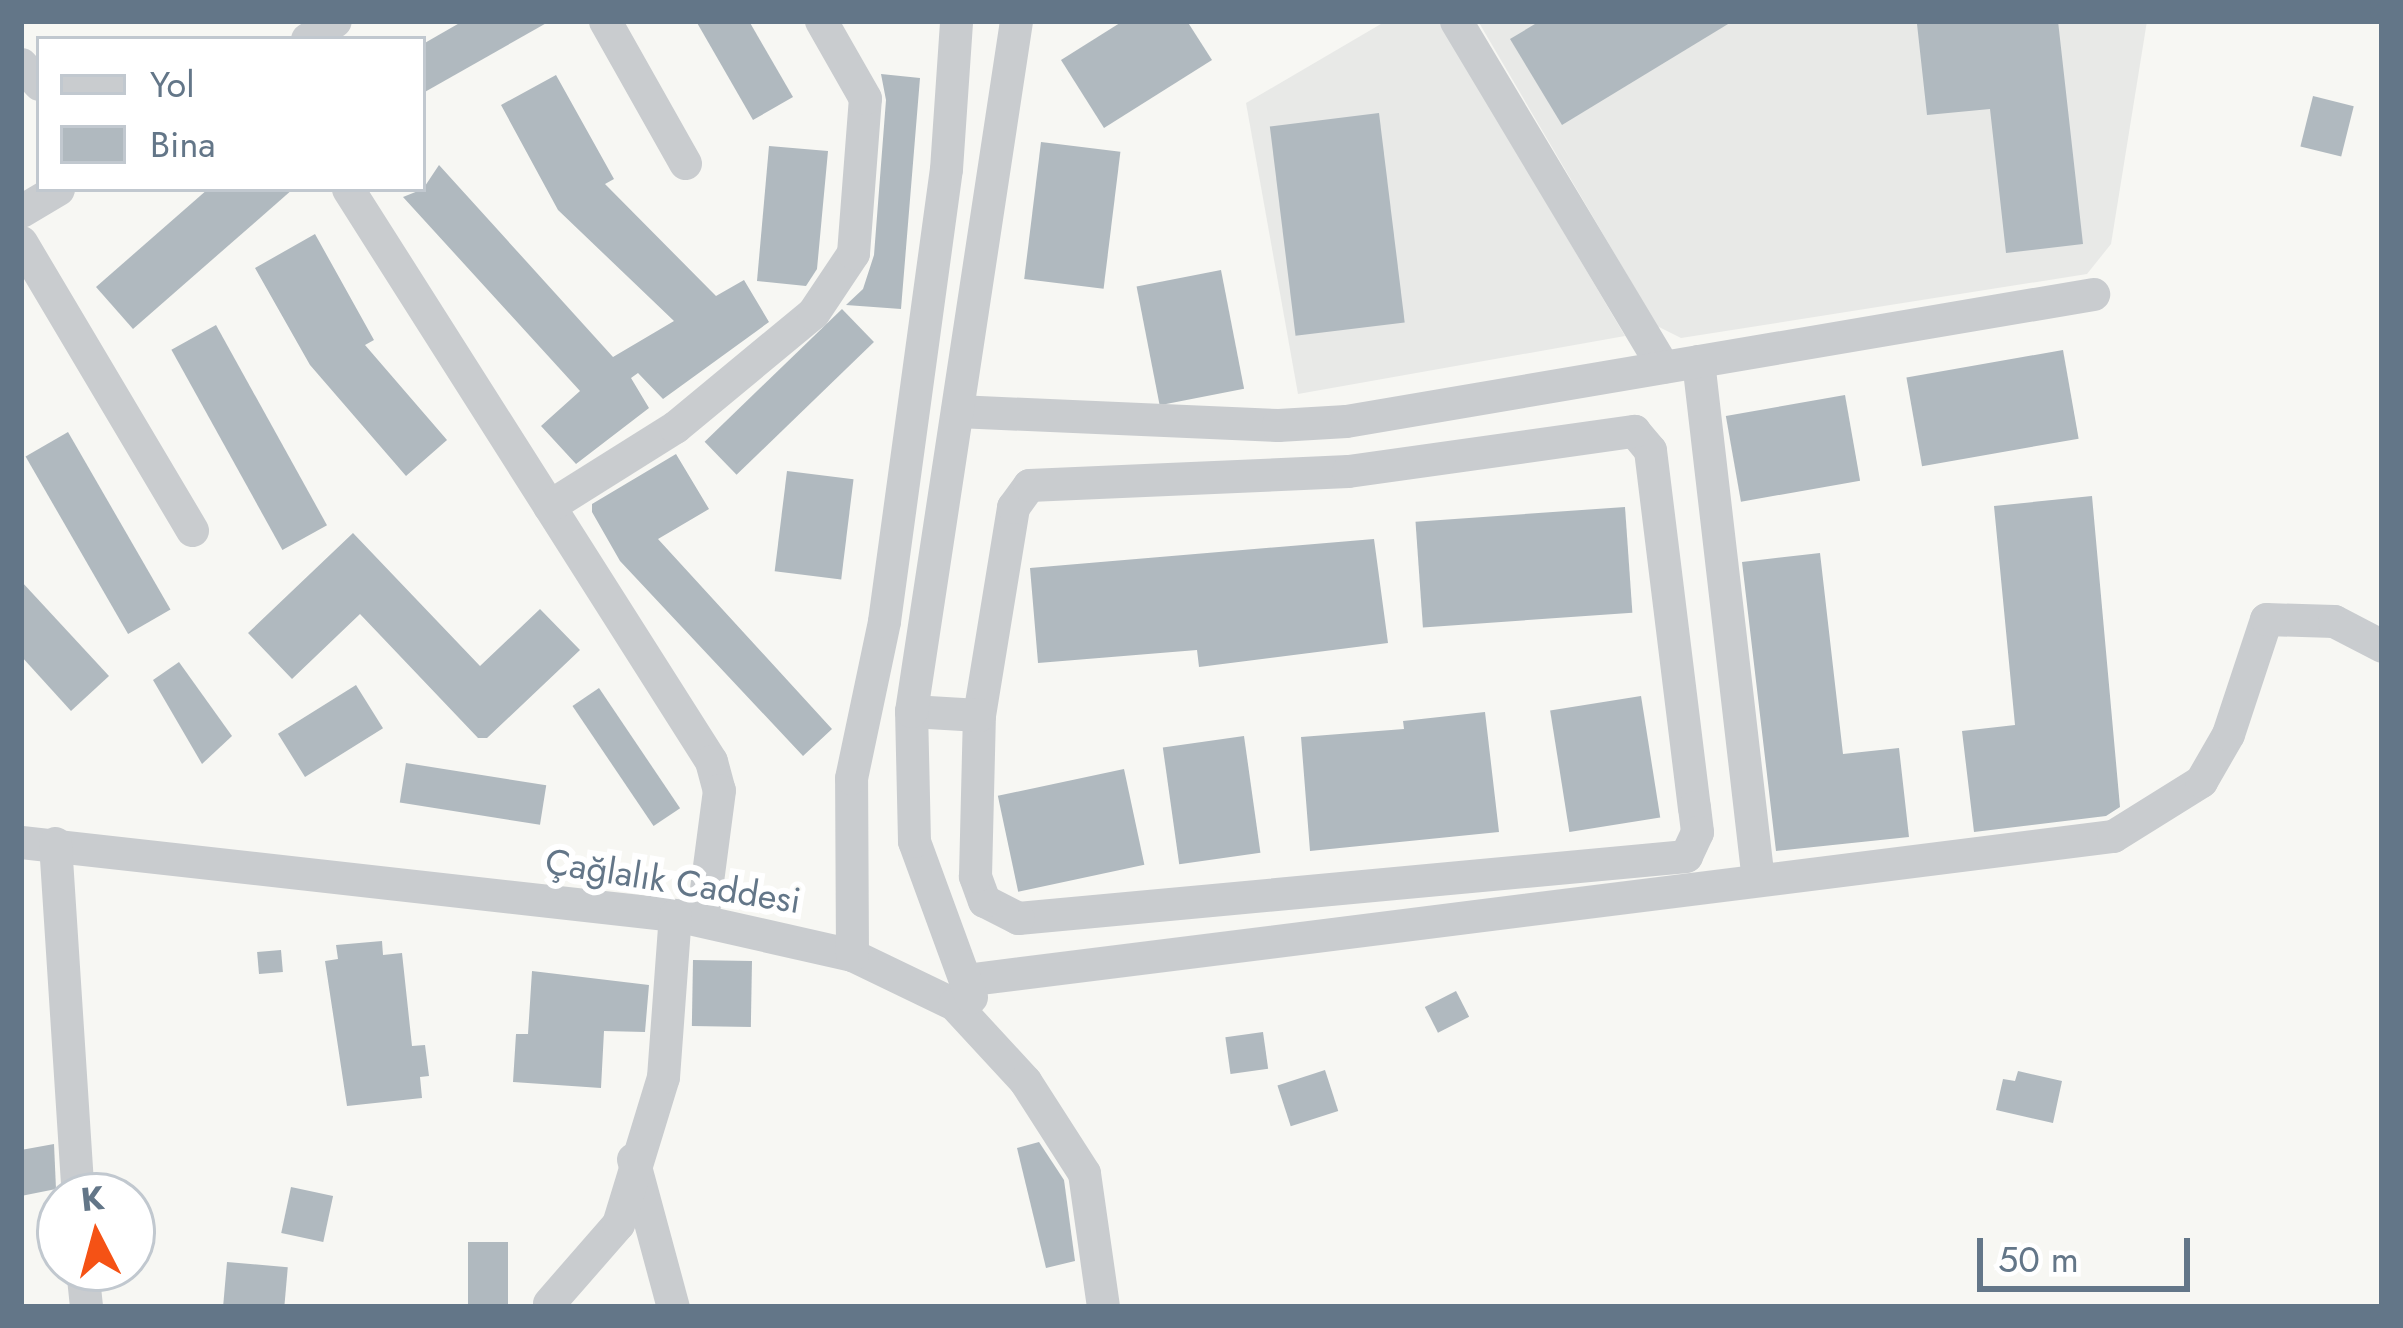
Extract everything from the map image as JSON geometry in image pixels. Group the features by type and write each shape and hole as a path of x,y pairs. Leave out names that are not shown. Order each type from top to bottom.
{"street":[{"path":"605,21 685,164"},
{"path":"549,506 692,413 813,313 854,253 865,98 820,21"},
{"path":"852,956 851,778 891,576 946,169 956,21"},
{"path":"987,1040 914,841 911,711 1016,21"},
{"path":"1456,21 1664,367"},
{"path":"21,211 53,192"},
{"path":"350,192 711,761 719,790 688,917 663,1077 633,1157 618,1224 549,1303"},
{"path":"21,242 192,530"},
{"path":"957,411 1278,425 1346,421 2093,294"},
{"path":"1698,362 1758,880"},
{"path":"1346,421 1348,471"},
{"path":"1634,431 1650,451 1697,832 1686,856 1018,918 984,901 975,876 979,715 1013,506 1029,484 1348,471 1634,431"},
{"path":"965,980 2113,836 2201,782 2228,734 2266,619 2334,621 2382,646"},
{"path":"911,711 979,715"},
{"name":"Çağlalık Caddesi","path":"21,842 688,917 852,956 954,1004 1025,1081 1084,1173 1103,1307"},
{"path":"55,843 76,1172"},
{"path":"633,1157 673,1307"}],"shaded area":[{"path":"1386,21 1439,21 1625,336 1298,394 1246,103"},
{"path":"1478,21 2147,21 2111,244 2087,274 1681,338 1657,326"}],"building":[{"path":"463,21 550,21 426,91 426,42"},
{"path":"696,21 749,21 793,97 753,120"},
{"path":"1123,21 1187,21 1212,60 1104,128 1061,60"},
{"path":"1540,21 1733,21 1562,125 1510,39"},
{"path":"2058,21 2083,244 2006,253 1990,109 1927,115 1917,24"},
{"path":"881,74 920,78 901,309 846,305 863,289 874,255 886,100"},
{"path":"556,75 614,179 605,184 716,296 744,280 769,322 663,399 638,373 631,378 649,408 576,464 541,426 580,391 403,197 426,192 439,165 613,357 674,321 558,210 501,105"},
{"path":"2313,96 2354,106 2341,157 2300,146"},
{"path":"1379,113 1405,322 1296,336 1270,126"},
{"path":"1041,142 1120,152 1104,289 1024,279"},
{"path":"769,146 828,151 817,269 806,286 757,281"},
{"path":"205,192 290,192 133,329 96,287"},
{"path":"315,234 374,340 365,345 447,440 406,476 310,365 255,268"},
{"path":"1221,270 1244,389 1160,405 1137,286"},
{"path":"842,309 874,342 737,475 705,442"},
{"path":"216,325 327,525 282,550 171,350"},
{"path":"2063,350 2079,439 1922,466 1906,378"},
{"path":"1845,395 1860,481 1741,502 1726,416"},
{"path":"68,432 171,610 128,634 26,456"},
{"path":"676,454 709,509 658,539 832,729 803,756 620,561 592,512 592,504"},
{"path":"787,471 854,479 841,579 775,571"},
{"path":"2092,496 2120,807 2106,816 1974,832 1962,731 2015,725 1994,506"},
{"path":"1625,507 1632,613 1423,627 1416,522"},
{"path":"353,533 480,666 540,609 580,650 487,738 478,738 360,614 292,679 248,633"},
{"path":"1374,539 1388,643 1199,667 1197,650 1038,663 1030,568"},
{"path":"1820,553 1843,754 1899,748 1909,837 1776,851 1742,562"},
{"path":"21,581 109,676 71,711 21,656"},
{"path":"179,662 232,736 202,764 153,680"},
{"path":"356,685 383,728 305,777 278,734"},
{"path":"599,688 680,808 654,826 572,706"},
{"path":"1641,696 1660,817 1569,832 1550,710"},
{"path":"1485,712 1499,832 1310,851 1301,737 1404,729 1403,721"},
{"path":"1244,736 1260,853 1179,864 1163,747"},
{"path":"406,763 546,785 540,825 400,803"},
{"path":"1124,769 1144,865 1018,892 998,796"},
{"path":"382,941 383,955 402,953 412,1046 425,1045 429,1076 420,1077 422,1098 347,1106 325,961 338,959 336,945"},
{"path":"281,950 283,972 259,974 257,952"},
{"path":"693,960 752,961 751,1027 692,1026"},
{"path":"532,971 649,985 645,1032 604,1031 601,1088 513,1082 516,1034 528,1034"},
{"path":"1456,991 1469,1017 1438,1033 1425,1007"},
{"path":"1263,1032 1268,1069 1231,1074 1225,1037"},
{"path":"1325,1070 1338,1111 1291,1126 1277,1085"},
{"path":"2018,1071 2062,1081 2053,1123 1996,1110 2003,1079 2015,1081"},
{"path":"1039,1142 1064,1180 1075,1261 1046,1268 1017,1148"},
{"path":"54,1144 55,1172 36,1172 36,1193 21,1196 21,1150"},
{"path":"291,1187 333,1196 323,1242 281,1233"},
{"path":"468,1242 508,1242 508,1307 468,1307"},
{"path":"227,1262 288,1267 284,1307 223,1307"}]}
